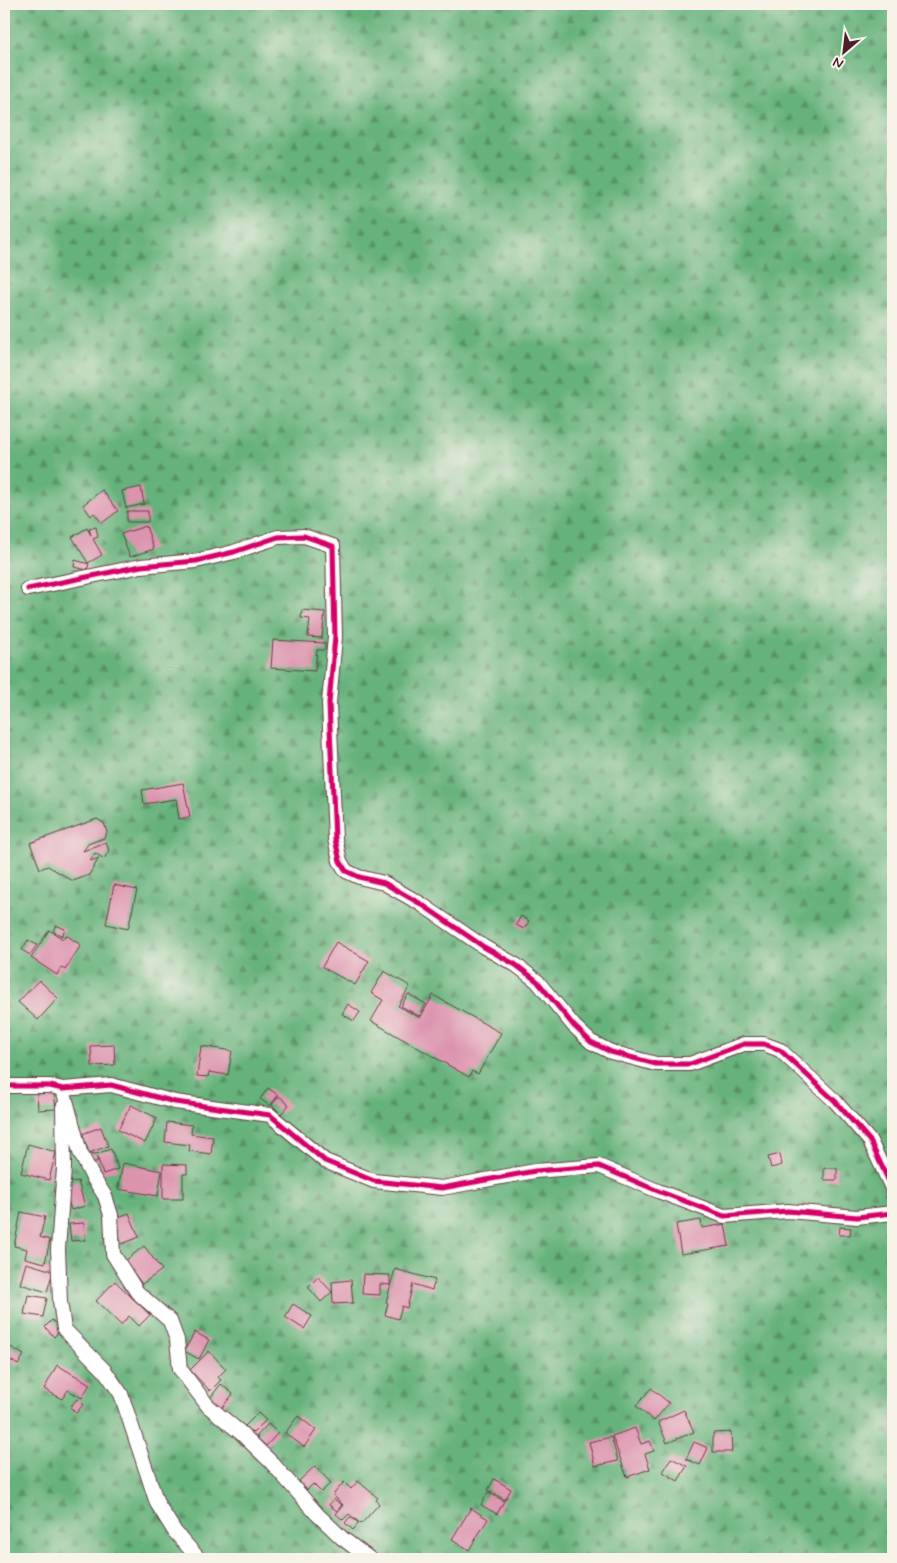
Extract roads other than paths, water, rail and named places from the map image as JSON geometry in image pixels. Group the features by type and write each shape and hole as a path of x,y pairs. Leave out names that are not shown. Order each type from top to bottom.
{"street":[{"path":"28,589 141,566 196,561 234,552 278,537 304,536 333,546 335,637 329,703 335,839 340,861 346,870 359,877 384,883 421,904 484,948 516,965 537,981 574,1026 591,1042 611,1052 656,1064 690,1064 744,1044 764,1044 780,1050 835,1101 870,1141 892,1188 893,1196"},
{"path":"4,1086 50,1086 63,1089 111,1085 175,1102 270,1115 325,1161 374,1181 442,1188 535,1171 598,1166 724,1216 788,1212 857,1217 893,1214"},
{"path":"63,1089 64,1168 58,1249 60,1301 64,1329 105,1371 121,1394 157,1503 175,1532 199,1559"},
{"path":"63,1089 80,1152 92,1176 106,1196 111,1215 113,1254 137,1292 170,1321 177,1340 180,1368 208,1406 272,1463 317,1514 342,1538 370,1559"}]}
